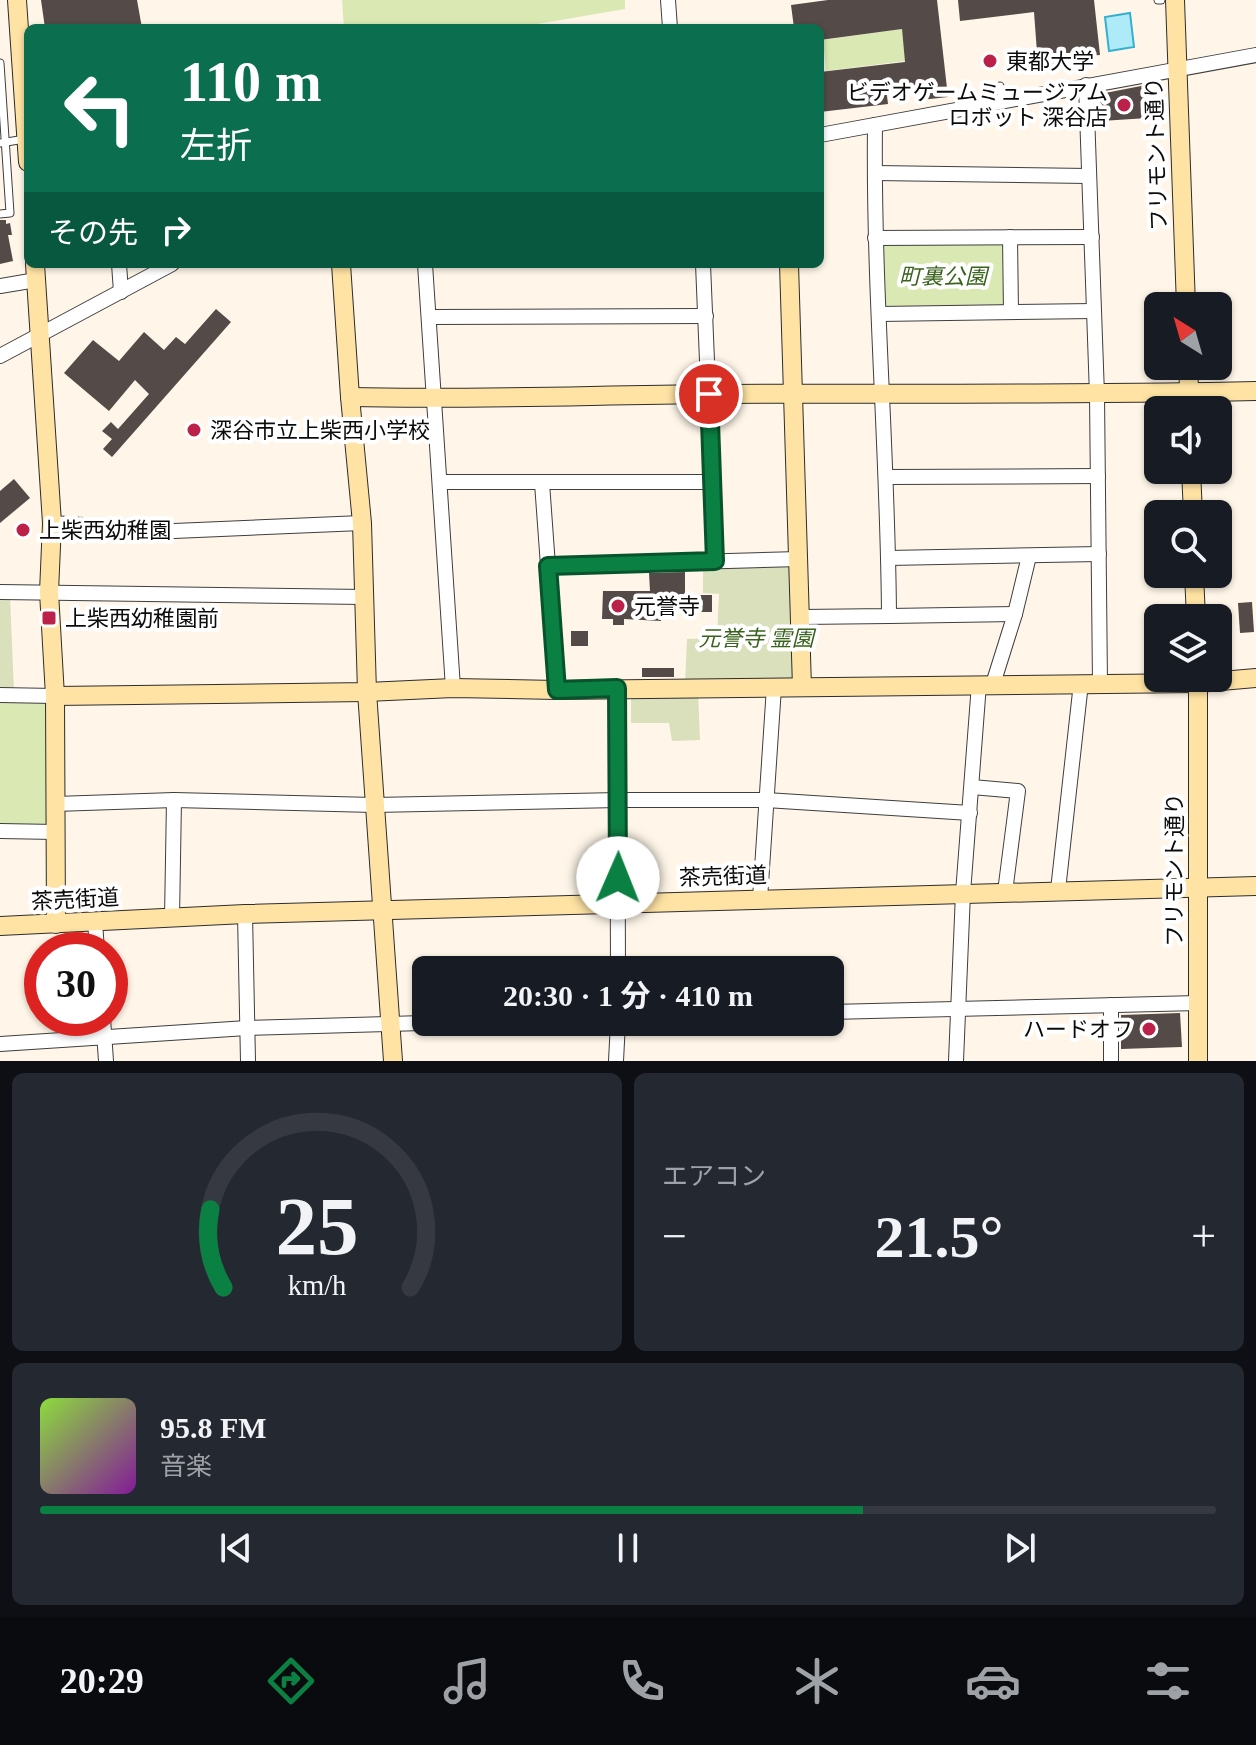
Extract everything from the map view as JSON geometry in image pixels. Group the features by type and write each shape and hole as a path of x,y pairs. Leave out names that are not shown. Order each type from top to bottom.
{"street":[{"path":"17,0 24,107"},
{"path":"668,0 670,24"},
{"name":"フリモント通り","path":"1175,0 1185,292"},
{"path":"824,134 1001,94 1086,85 1256,55"},
{"path":"1058,890 1091,683 1099,554 1097,395 1086,85"},
{"path":"875,125 875,238 889,616"},
{"path":"875,173 1089,176"},
{"path":"1010,237 1011,312"},
{"path":"875,238 1092,237"},
{"path":"119,268 121,292"},
{"path":"0,356 165,268"},
{"path":"341,268 362,523 367,692 393,1061"},
{"path":"425,268 453,688"},
{"path":"703,268 715,561"},
{"path":"789,268 802,687"},
{"path":"0,286 36,272 52,523 49,592 55,696 56,924"},
{"path":"879,314 1094,311"},
{"path":"429,317 706,316"},
{"path":"1222,396 1256,391"},
{"path":"350,397 433,399 794,394 1097,395 1144,398"},
{"path":"886,477 1098,476"},
{"path":"440,482 712,482"},
{"path":"542,483 557,690"},
{"path":"52,523 174,531 362,523"},
{"path":"888,558 1099,554"},
{"path":"956,1061 963,893 972,787 986,684 1015,614 1029,556"},
{"path":"548,566 799,559"},
{"path":"0,592 364,597"},
{"path":"801,617 1015,614"},
{"path":"1232,679 1256,678"},
{"path":"0,695 1144,682"},
{"path":"760,899 774,687"},
{"path":"617,688 618,956"},
{"name":"フリモント通り","path":"1198,692 1198,1061"},
{"path":"972,787 1018,791 1005,892"},
{"path":"55,804 174,800 374,805 766,800 970,813"},
{"path":"172,918 174,800"},
{"path":"0,831 56,832"},
{"name":"茶売街道","path":"0,926 245,914 1256,886"},
{"path":"245,914 248,1061"},
{"path":"95,922 96,932"},
{"path":"844,1012 1198,1003"},
{"path":"1111,1005 1111,1061"},
{"path":"0,1044 247,1028 412,1023"},
{"path":"616,1061 617,1036"},
{"path":"105,1037 106,1061"}],"lane":[{"path":"0,63 10,213 0,214"},
{"path":"3,142 24,138"}],"green space":[{"path":"342,0 625,0 625,9 537,24 344,24"},
{"path":"902,29 905,61 826,71 824,40"},
{"name":"町裏公園","path":"1010,237 1011,312 879,314 875,238"},
{"name":"元誉寺 霊園","path":"794,564 797,680 685,683 687,639 717,638 719,594 703,593 703,567"},
{"path":"0,596 10,596 14,691 0,691"},
{"name":"元誉寺 霊園","path":"698,693 700,740 672,741 669,723 631,723 631,694"},
{"path":"0,695 55,696 56,832 0,831"}],"water":[{"path":"1130,13 1134,47 1109,51 1105,17"}],"building":[{"path":"41,0 137,0 141,24 44,24"},
{"path":"828,0 937,0 948,97 921,100 920,85 886,88 888,104 824,112 824,72 905,62 902,29 824,39 824,24 793,24 791,5"},
{"path":"958,0 1094,0 1100,55 1068,57 1061,64 1038,66 1034,12 960,21"},
{"name":"ビデオゲームミュージアム ロボット 深谷店","path":"1146,85 1148,118 1101,121 1100,94"},
{"path":"0,220 10,223 12,235 8,235 13,261 0,264"},
{"path":"216,309 231,322 112,457 103,449 112,439 102,431 111,422 118,429 149,394 135,380 109,411 64,373 93,340 119,361 144,332 164,350 176,337 185,344"},
{"path":"14,479 30,498 0,523 0,491"},
{"path":"685,572 685,593 712,595 712,612 661,612 661,621 624,619 624,625 613,625 613,619 602,619 603,591 650,591 649,573"},
{"path":"1252,602 1254,632 1240,633 1238,603"},
{"path":"571,631 588,631 588,646 571,646"},
{"path":"642,668 674,668 674,677 642,677"},
{"name":"ハードオフ","path":"1180,1013 1182,1047 1121,1049 1121,1015"}],"place":[{"name":"東都大学","path":"990,61"},
{"name":"ビデオゲームミュージアム ロボット 深谷店","path":"1124,105"},
{"name":"深谷市立上柴西小学校","path":"194,430"},
{"name":"上柴西幼稚園","path":"23,530"},
{"name":"元誉寺","path":"618,606"},
{"name":"上柴西幼稚園前","path":"49,618"},
{"name":"ハードオフ","path":"1149,1029"}],"route":[{"path":"618,878 617,688 557,690 548,566 715,561 709,394"}]}
